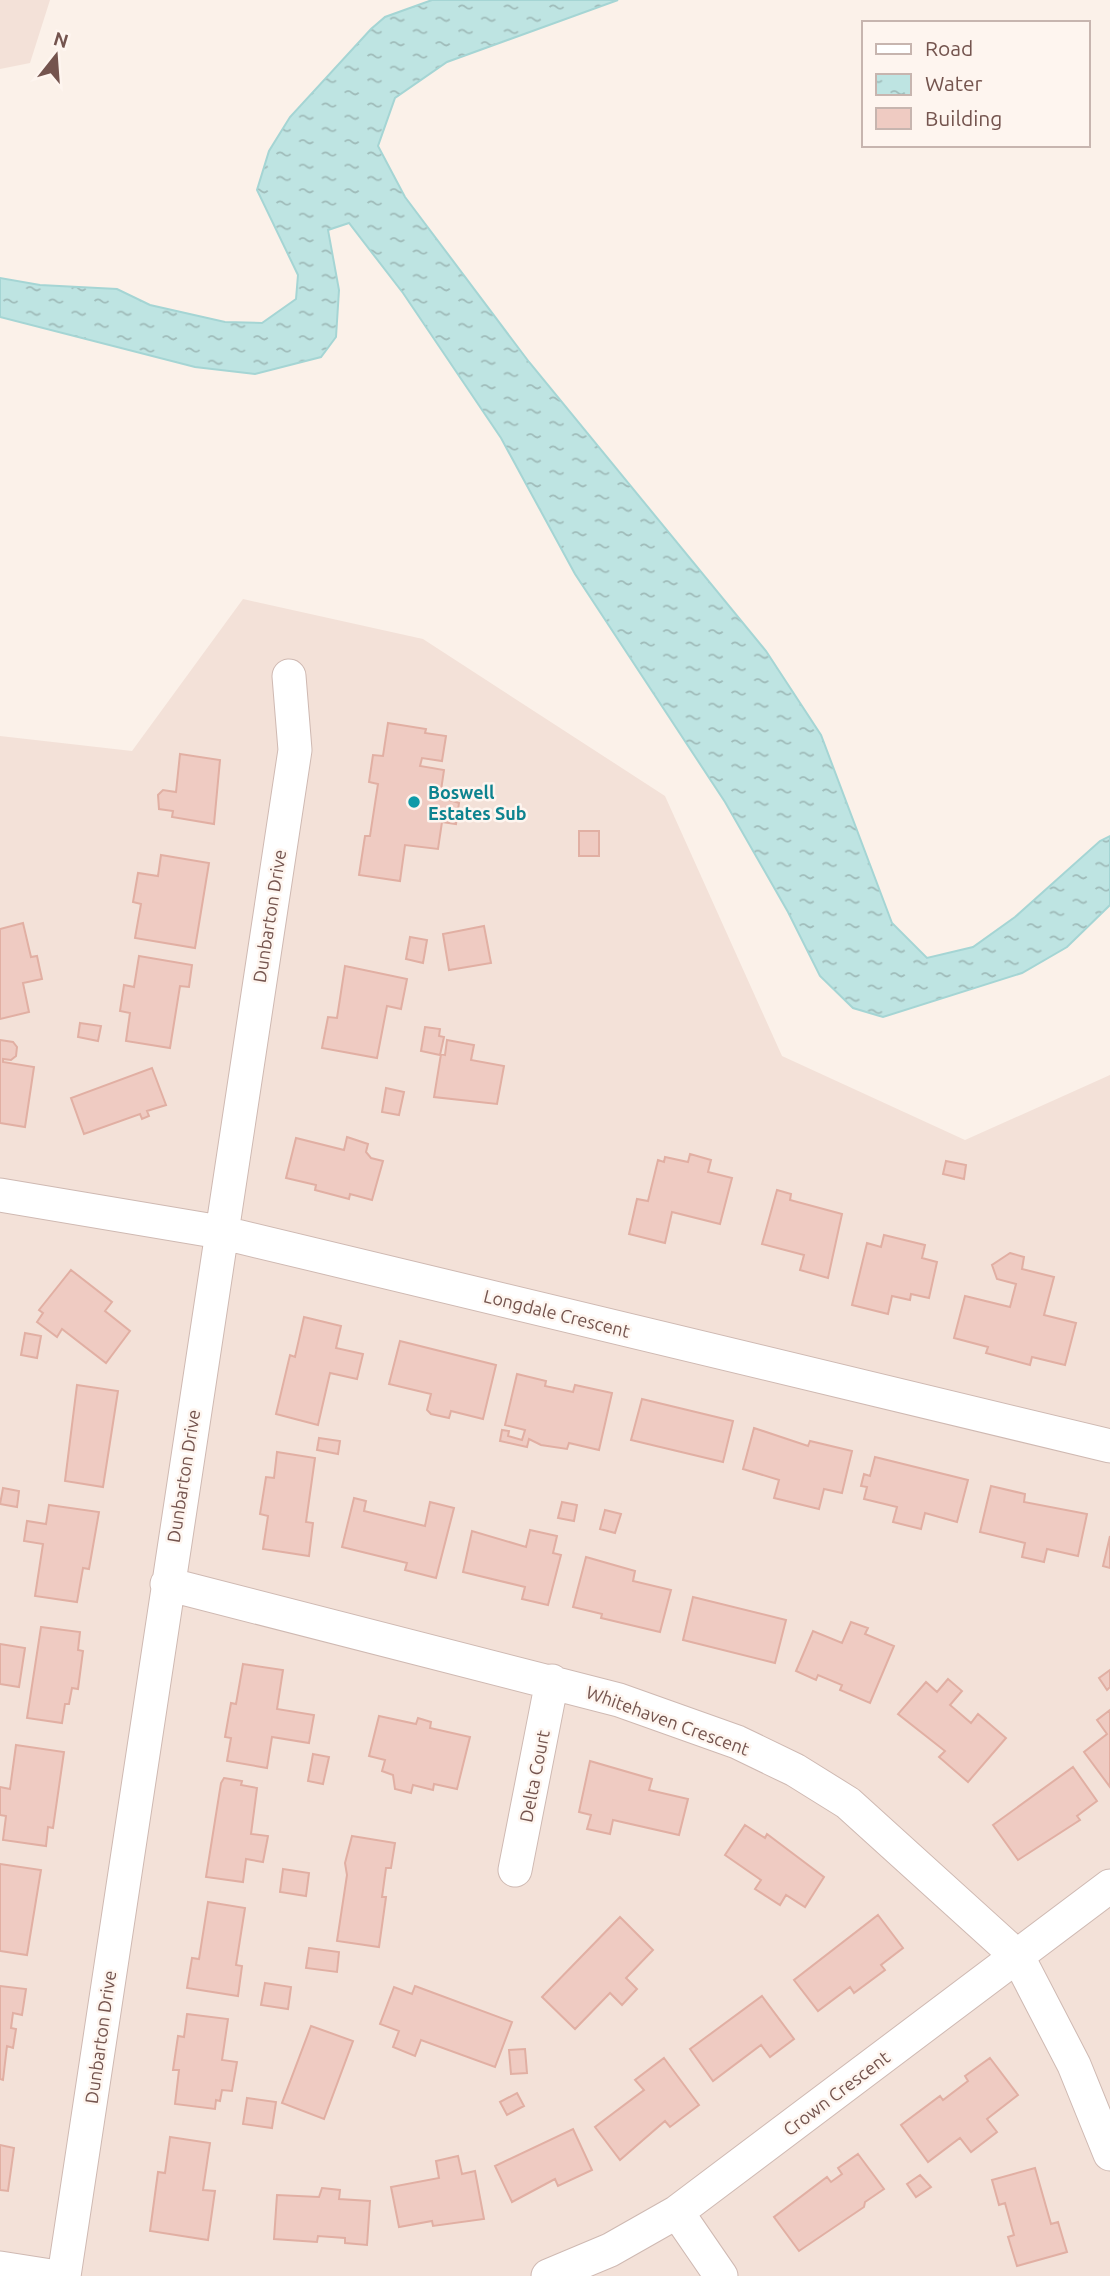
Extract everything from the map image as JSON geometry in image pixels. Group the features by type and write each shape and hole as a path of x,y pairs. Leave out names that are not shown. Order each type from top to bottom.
{"street":[{"name":"Dunbarton Drive","path":"64,2276 295,750 289,676"},
{"name":"Longdale Crescent","path":"0,1195 220,1232 1110,1446"},
{"name":"Whitehaven Crescent","path":"167,1584 552,1682 686,1723 794,1770 848,1803 1018,1957 1074,2065 1110,2154"},
{"name":"Delta Court","path":"515,1870 552,1682"},
{"name":"Crown Crescent","path":"548,2276 610,2250 677,2213 1110,1886"},
{"path":"677,2213 721,2276"},
{"path":"0,2268 51,2276"}],"shaded area":[{"path":"0,0 50,0 30,63 0,69"},
{"path":"243,599 423,639 665,796 782,1056 965,1140 1110,1075 1110,2276 0,2276 0,736 132,751"}],"water":[{"path":"432,0 618,0 447,62 395,98 378,146 405,197 529,362 766,651 821,735 892,923 927,958 973,947 1015,917 1100,841 1110,836 1110,905 1067,947 1022,973 883,1017 853,1008 820,976 788,912 725,802 575,574 501,438 403,293 349,223 328,230 339,290 336,337 321,357 255,374 195,367 0,317 0,278 40,285 117,289 150,305 225,322 262,323 296,299 298,275 257,190 269,151 290,117 371,29 385,17"}],"building":[{"name":"Boswell Estates Sub","path":"388,723 426,729 425,733 446,736 442,761 422,758 420,766 444,770 440,797 459,803 456,824 442,822 438,849 405,845 400,881 359,875 365,836 370,836 378,784 369,782 373,755 383,756"},
{"path":"180,754 220,760 214,824 172,817 173,811 159,809 158,795 163,790 176,792"},
{"path":"579,831 599,831 599,856 579,856"},
{"path":"161,855 209,863 195,948 135,938 141,904 133,902 138,873 158,876"},
{"path":"23,923 31,957 37,956 42,979 23,983 29,1012 0,1019 0,929"},
{"path":"484,926 491,963 449,970 443,934"},
{"path":"410,937 427,940 423,963 406,959"},
{"path":"139,956 192,965 189,987 180,986 170,1048 126,1041 130,1013 120,1011 124,985 134,987"},
{"path":"345,966 407,979 401,1009 387,1006 377,1058 322,1048 328,1017 337,1018"},
{"path":"80,1023 101,1026 98,1041 78,1037"},
{"path":"425,1027 440,1029 439,1036 444,1037 440,1055 421,1051"},
{"path":"0,1040 13,1042 17,1047 16,1056 11,1060 3,1059 3,1062 34,1067 25,1127 0,1123"},
{"path":"447,1040 474,1045 471,1060 504,1066 497,1104 434,1097 441,1054 445,1055"},
{"path":"152,1068 166,1105 147,1111 149,1116 142,1119 140,1114 84,1134 71,1098"},
{"path":"386,1088 404,1092 399,1115 382,1112"},
{"path":"347,1137 368,1144 366,1152 371,1158 383,1161 372,1200 350,1194 349,1199 315,1190 316,1185 286,1178 296,1138 344,1150"},
{"path":"690,1154 711,1160 708,1172 732,1178 720,1224 672,1212 665,1243 629,1234 637,1199 648,1201 658,1160 664,1162 665,1157 688,1162"},
{"path":"946,1161 966,1165 964,1179 943,1174"},
{"path":"777,1190 791,1194 790,1200 842,1214 828,1278 800,1270 804,1255 762,1244"},
{"path":"884,1235 925,1245 922,1258 937,1262 929,1298 911,1294 910,1300 892,1296 888,1314 852,1305 867,1243 881,1247"},
{"path":"1010,1253 1024,1257 1022,1269 1054,1277 1044,1315 1076,1323 1065,1365 1032,1357 1030,1365 986,1353 988,1347 954,1338 965,1296 1010,1307 1016,1284 997,1279 992,1265"},
{"path":"71,1270 112,1302 105,1311 130,1331 106,1363 62,1329 57,1337 37,1322 43,1313 39,1310"},
{"path":"304,1317 341,1326 336,1348 363,1354 357,1379 330,1373 318,1425 276,1414 290,1355 295,1357"},
{"path":"25,1333 41,1336 37,1358 21,1355"},
{"path":"400,1341 496,1365 483,1419 451,1411 449,1418 431,1414 427,1410 431,1394 389,1384"},
{"path":"517,1374 546,1381 545,1386 573,1392 575,1385 612,1393 599,1450 569,1443 567,1449 541,1445 529,1439 527,1447 500,1441 502,1430 509,1431 508,1436 522,1440 525,1430 505,1425"},
{"path":"77,1385 118,1391 103,1487 65,1481"},
{"path":"642,1399 733,1421 723,1462 631,1440"},
{"path":"754,1428 808,1446 810,1441 852,1451 842,1493 824,1489 819,1509 774,1498 779,1480 743,1469"},
{"path":"319,1438 340,1441 338,1454 317,1450"},
{"path":"277,1452 315,1458 306,1522 313,1523 309,1556 263,1549 268,1516 260,1514 266,1477 274,1478"},
{"path":"875,1457 968,1480 957,1522 925,1513 921,1529 893,1522 897,1507 864,1499 867,1487 861,1486 864,1474 870,1476"},
{"path":"991,1486 1025,1494 1024,1502 1087,1514 1078,1556 1047,1549 1044,1562 1022,1557 1025,1543 980,1532"},
{"path":"3,1488 19,1491 17,1507 0,1504"},
{"path":"354,1498 366,1501 364,1511 425,1526 430,1502 454,1508 436,1578 405,1570 407,1563 342,1547"},
{"path":"562,1502 577,1505 574,1521 558,1518"},
{"path":"49,1505 99,1512 89,1569 83,1568 77,1602 35,1596 43,1544 24,1541 27,1521 46,1524"},
{"path":"605,1510 621,1514 615,1533 600,1529"},
{"path":"530,1530 557,1536 553,1553 561,1555 548,1605 522,1599 525,1587 463,1572 472,1531 526,1547"},
{"path":"1110,1536 1110,1568 1103,1566"},
{"path":"586,1557 635,1571 633,1581 671,1590 660,1632 601,1618 602,1614 573,1607"},
{"path":"693,1597 786,1620 775,1663 683,1640"},
{"path":"851,1622 868,1628 865,1634 894,1646 870,1703 840,1690 842,1685 818,1675 816,1680 796,1671 813,1631 842,1643"},
{"path":"41,1627 80,1632 78,1650 83,1651 78,1689 72,1688 69,1704 65,1704 62,1723 27,1718"},
{"path":"0,1644 25,1648 19,1687 0,1684"},
{"path":"243,1664 283,1670 277,1709 314,1715 309,1743 272,1737 267,1768 227,1761 231,1738 225,1737 231,1703 236,1704"},
{"path":"1110,1670 1110,1687 1107,1690 1099,1678"},
{"path":"948,1679 962,1691 950,1705 971,1723 978,1714 1006,1738 968,1782 939,1757 945,1751 898,1714 926,1682 937,1692"},
{"path":"1110,1710 1110,1787 1084,1752 1107,1734 1097,1720"},
{"path":"379,1716 416,1724 418,1718 431,1722 430,1728 470,1737 457,1789 434,1784 433,1790 413,1785 411,1793 395,1789 393,1775 382,1771 385,1760 369,1756"},
{"path":"16,1745 64,1752 53,1828 48,1827 46,1846 3,1840 6,1816 0,1815 0,1787 10,1789"},
{"path":"313,1754 329,1757 323,1784 308,1781"},
{"path":"590,1761 652,1779 649,1790 688,1799 679,1835 613,1820 610,1834 587,1829 591,1815 579,1812"},
{"path":"1073,1767 1097,1801 1077,1816 1080,1820 1018,1860 993,1825"},
{"path":"224,1778 242,1781 241,1785 257,1788 251,1834 268,1836 263,1862 246,1859 243,1882 206,1877"},
{"path":"745,1825 765,1838 767,1834 824,1877 805,1907 786,1895 780,1905 755,1889 761,1880 725,1855"},
{"path":"352,1836 395,1843 391,1868 386,1868 382,1897 386,1897 379,1947 337,1941 347,1875 345,1863"},
{"path":"0,1864 41,1870 27,1955 0,1951"},
{"path":"283,1869 309,1873 306,1896 280,1892"},
{"path":"208,1902 245,1908 236,1965 242,1966 238,1996 187,1988 192,1958 199,1959"},
{"path":"878,1915 903,1948 881,1965 885,1970 854,1993 850,1987 818,2011 794,1980"},
{"path":"620,1917 653,1950 626,1978 637,1989 622,2005 610,1993 575,2029 542,1997"},
{"path":"309,1948 339,1952 337,1972 306,1968"},
{"path":"265,1983 291,1987 288,2009 261,2005"},
{"path":"0,1986 26,1989 22,2015 13,2013 11,2028 16,2029 13,2048 7,2046 3,2080 0,2079"},
{"path":"415,1986 512,2022 495,2067 421,2040 415,2056 393,2047 399,2031 380,2024 394,1987 412,1994"},
{"path":"762,1996 794,2039 770,2057 761,2045 713,2081 690,2049"},
{"path":"187,2014 228,2019 222,2060 237,2062 232,2091 222,2090 220,2101 216,2100 215,2109 175,2104 179,2070 173,2070 178,2036 184,2037"},
{"path":"311,2026 353,2041 324,2119 282,2103"},
{"path":"525,2049 527,2073 511,2074 509,2050"},
{"path":"664,2058 699,2105 670,2127 665,2121 620,2160 595,2127 644,2090 635,2080"},
{"path":"990,2058 1018,2095 987,2119 997,2132 971,2152 960,2138 928,2162 901,2125 940,2096 943,2100 968,2081 965,2076"},
{"path":"517,2093 524,2106 507,2115 500,2102"},
{"path":"247,2098 276,2102 272,2128 243,2124"},
{"path":"573,2129 592,2170 558,2186 555,2179 512,2202 495,2166"},
{"path":"170,2137 210,2143 203,2190 215,2191 208,2240 150,2231 158,2172 165,2173"},
{"path":"0,2145 14,2148 8,2191 0,2190"},
{"path":"858,2154 884,2189 865,2202 864,2207 799,2251 774,2217 827,2177 831,2182 842,2174 838,2168"},
{"path":"458,2156 462,2174 475,2171 484,2219 433,2226 432,2221 399,2227 391,2187 439,2178 436,2161"},
{"path":"1035,2168 1051,2224 1058,2222 1067,2252 1017,2266 1008,2237 1014,2235 1005,2203 999,2205 992,2180"},
{"path":"920,2175 931,2187 916,2197 907,2184"},
{"path":"322,2188 340,2190 339,2199 370,2201 367,2245 345,2243 345,2238 318,2236 317,2242 274,2239 277,2195 319,2197"}],"place":[{"name":"Boswell Estates Sub","path":"414,802"}]}
